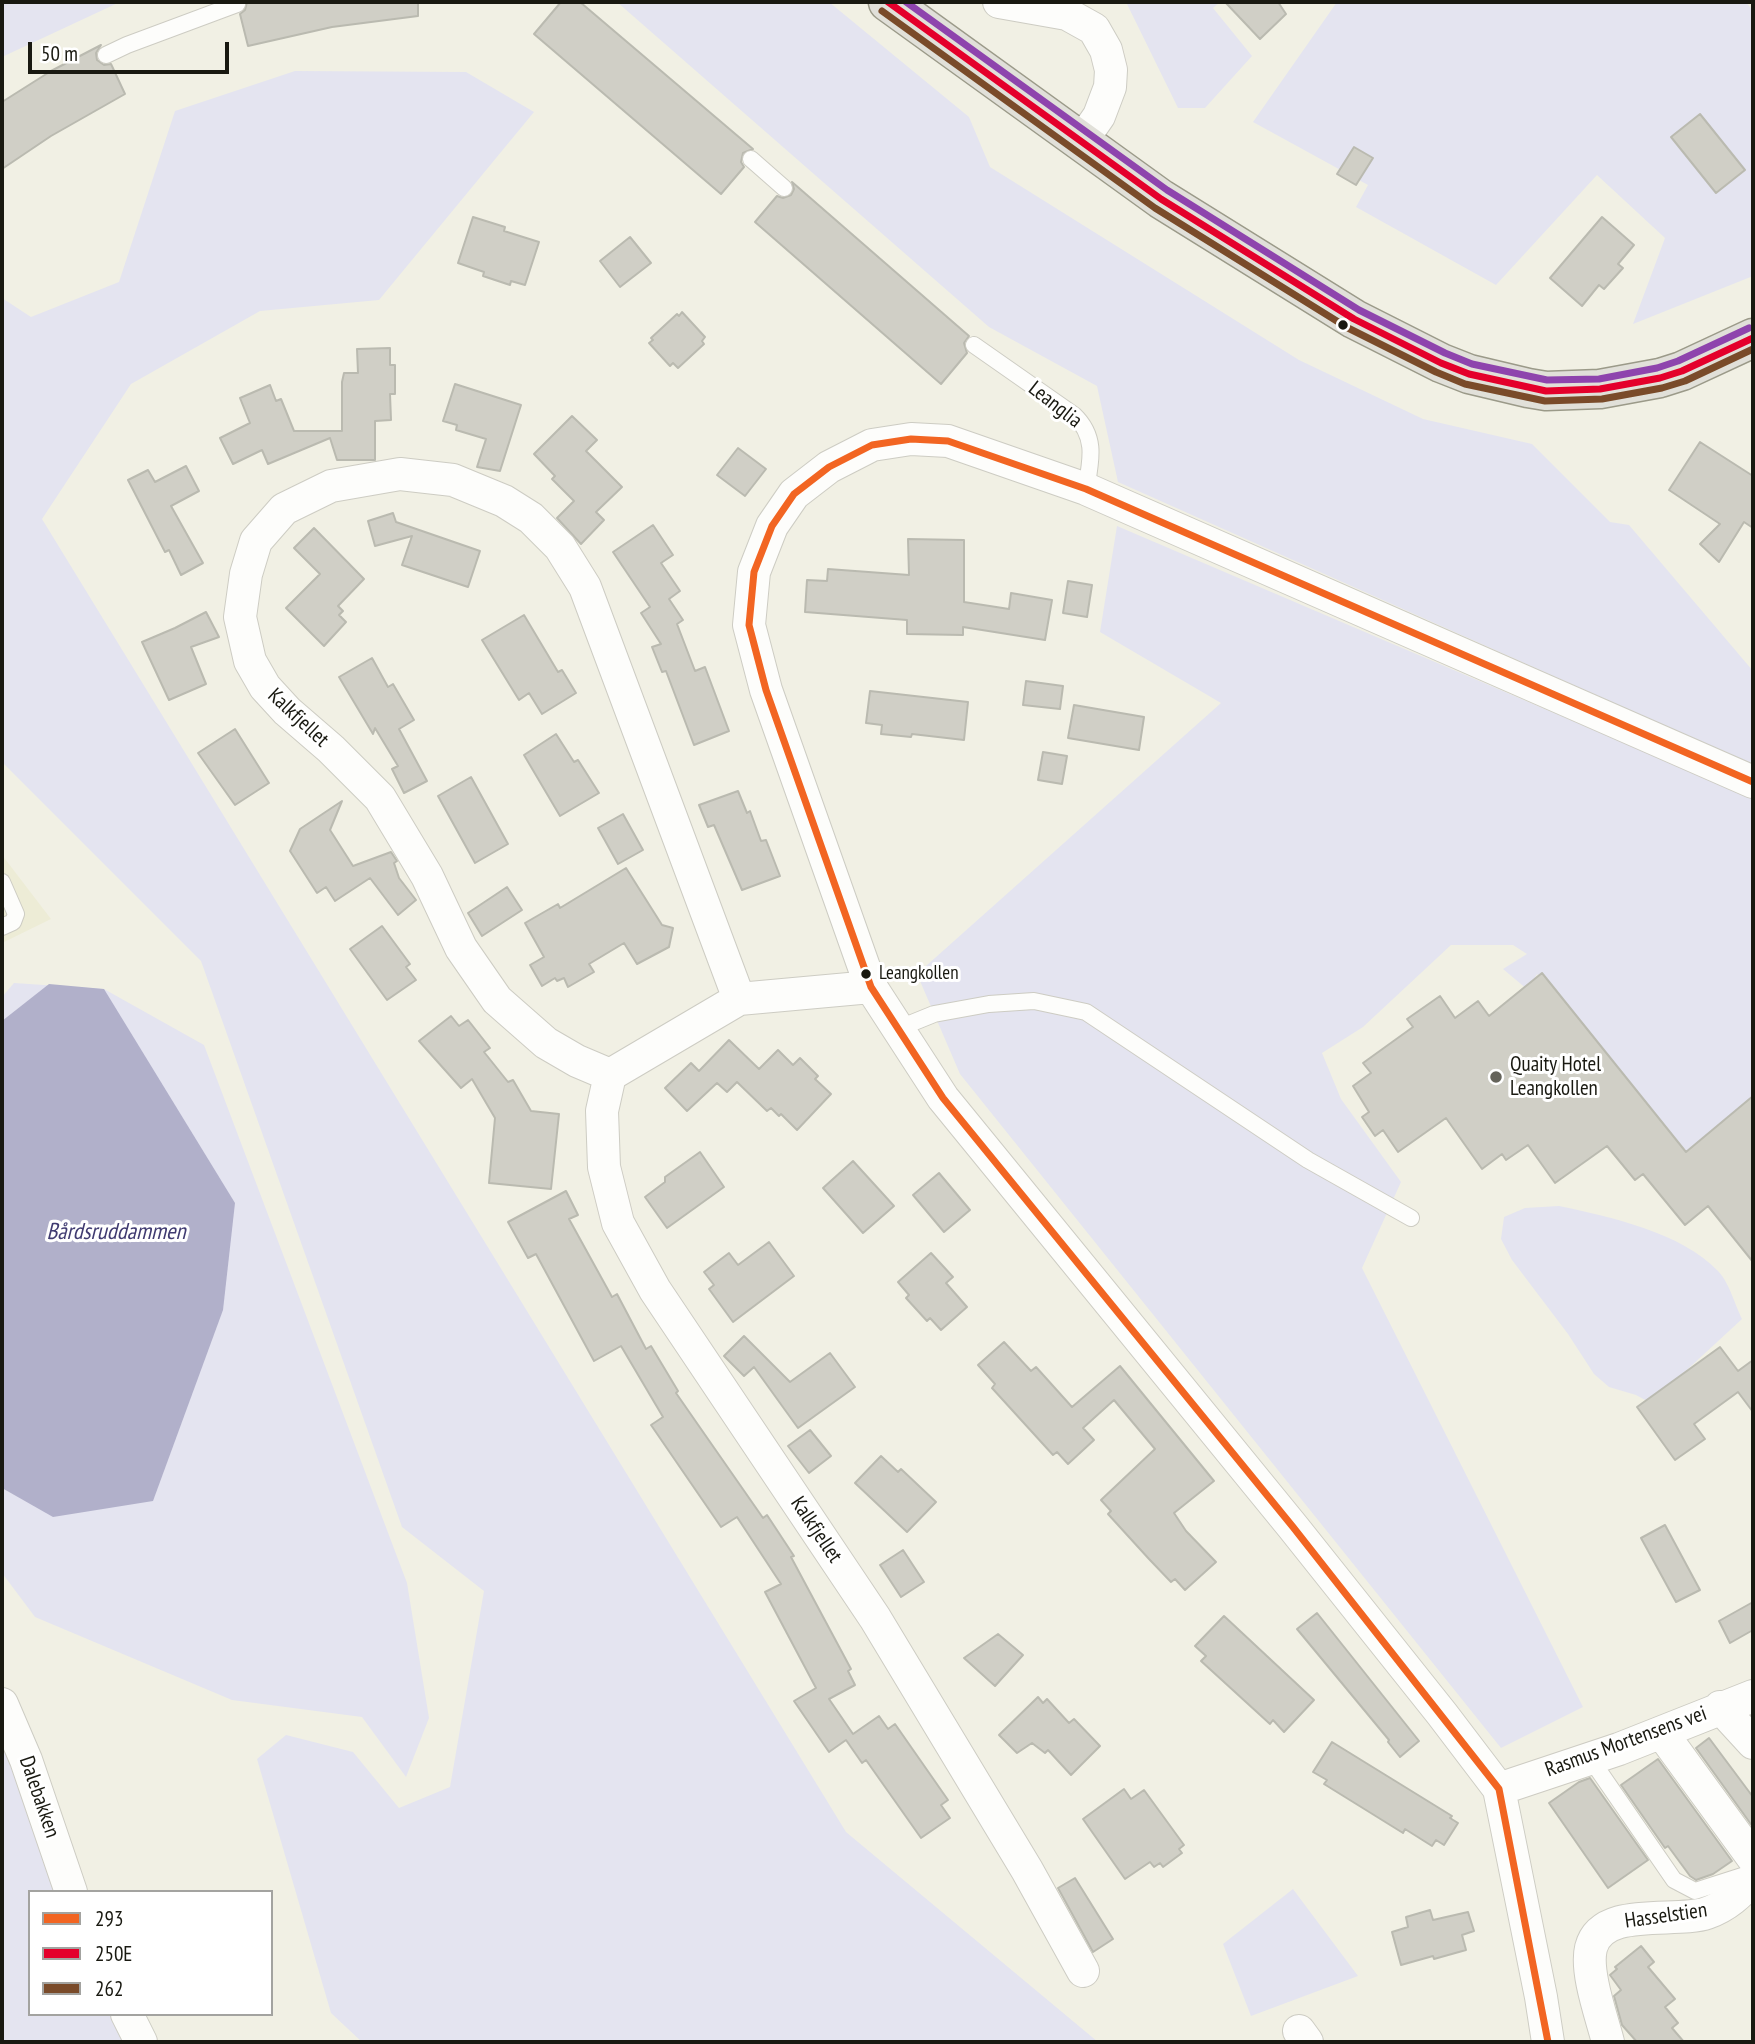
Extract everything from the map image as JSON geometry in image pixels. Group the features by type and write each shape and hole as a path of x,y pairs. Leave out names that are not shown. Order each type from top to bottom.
{"main road":[{"path":"888,2 1161,199 1354,319 1431,359 1469,374 1546,391 1600,389 1682,371 1753,338"}],"street":[{"path":"999,2 1067,14 1094,29 1106,50 1111,70 1110,86 1099,116 1081,142"},
{"path":"1548,2042 1542,1997 1499,1789 1293,1527 943,1098 871,987 766,690 749,625 754,572 772,526 794,494 829,467 872,445 911,439 948,441 1086,489 1753,782"},
{"name":"Kalkfjellet","path":"739,999 585,587 559,547 531,519 513,507 453,480 400,474 359,481 331,486 284,509 256,541 246,574 240,617 250,661 265,687 287,711 331,749 380,798 427,876 461,948 497,1000 546,1043 610,1075 602,1111 604,1167 618,1223 655,1290 875,1618 1027,1870 1083,1971"},
{"path":"610,1075 739,999 871,987"},
{"name":"Rasmus Mortensens vei","path":"1499,1789 1662,1733 1720,1707 1753,1696"},
{"name":"Dalebakken","path":"2,1704 26,1759 70,1890"},
{"path":"1720,1707 1753,1743"},
{"path":"1662,1733 1753,1858"},
{"name":"Hasselstien","path":"1608,2042 1592,1983 1591,1948 1599,1935 1613,1924 1654,1916 1676,1919 1705,1914 1731,1903 1753,1879"},
{"path":"128,2016 141,2042"}],"lane":[{"path":"106,55 237,4"},
{"path":"751,159 784,188"},
{"name":"Leanglia","path":"974,345 1074,415 1085,426 1091,458 1086,489"},
{"path":"2,882 16,914 13,922 2,927"},
{"path":"897,1029 934,1014 989,1004 1034,1001 1086,1012 1308,1160 1410,1218"},
{"path":"1590,1758 1674,1881 1695,1891 1753,1872"}],"shaded area":[{"path":"2,2 120,2 2,57"},
{"path":"617,2 829,2 969,117 990,167 1299,360 1423,419 1532,444 1610,522 1629,525 1753,671 1753,765 1118,482 1097,386 989,327"},
{"path":"1126,2 1220,2 1213,8 1252,56 1205,108 1178,108"},
{"path":"1337,2 1746,2 1753,11 1753,276 1633,324 1665,238 1597,175 1496,285 1356,207 1368,185 1253,122"},
{"path":"295,71 466,72 534,112 379,300 260,311 131,384 42,519 846,1832 1098,2042 362,2042 331,2013 257,1759 286,1735 353,1752 399,1808 450,1787 484,1591 402,1527 201,961 2,762 2,298 31,317 119,282 175,111"},
{"path":"1117,526 1753,798 1753,1113 1693,1159 1537,974 1528,990 1503,969 1527,954 1513,945 1451,945 1363,1027 1322,1053 1341,1099 1401,1182 1362,1268 1583,1707 1501,1748 960,1074 917,974 1221,703 1100,632"},
{"path":"2,855 51,919 2,943"},
{"path":"14,983 104,989 204,1045 407,1583 429,1718 406,1777 362,1717 232,1700 35,1617 2,1573 2,997"},
{"path":"1559,1206 1622,1221 1665,1236 1703,1257 1718,1271 1729,1287 1742,1319 1651,1403 1636,1395 1609,1387 1594,1374 1568,1334 1512,1260 1501,1239 1504,1217 1525,1208"},
{"path":"2,1720 57,1890 28,1890 28,2016 112,2016 124,2042 2,2042"},
{"path":"1293,1889 1358,1976 1251,2016 1223,1944"}],"water":[{"name":"Bårdsruddammen","path":"49,984 104,989 235,1203 223,1310 153,1501 53,1517 2,1488 2,1021"}],"building":[{"path":"247,2 418,2 418,16 332,27 248,46 240,14 245,10"},
{"path":"561,2 580,2 753,149 743,153 741,162 744,167 721,194 534,34"},
{"path":"1225,2 1278,2 1286,14 1260,39"},
{"path":"101,45 96,53 97,60 104,65 111,64 125,94 51,136 2,169 2,102 51,71"},
{"path":"1700,114 1745,170 1716,193 1671,137"},
{"path":"1354,147 1373,158 1356,185 1337,174"},
{"path":"792,182 969,336 964,343 967,353 941,384 755,222 777,196 783,198 791,195 794,189"},
{"path":"473,217 505,227 504,231 539,242 525,285 511,281 510,285 483,276 484,272 458,263"},
{"path":"1602,217 1634,245 1618,264 1623,268 1604,289 1599,285 1582,306 1550,278"},
{"path":"630,237 651,263 620,287 600,261"},
{"path":"682,312 705,337 702,341 704,344 678,368 673,363 670,366 649,343 653,340 651,338"},
{"path":"390,348 390,365 395,365 395,394 390,394 391,420 375,421 375,460 337,460 330,438 268,464 262,450 233,464 220,438 250,423 240,398 270,385 276,401 281,399 294,431 342,431 342,382 344,373 358,373 357,349"},
{"path":"455,384 521,405 500,471 477,467 486,439 456,430 457,425 443,421"},
{"path":"572,416 597,440 586,451 622,487 596,512 604,520 581,544 557,518 574,501 552,479 555,476 534,454"},
{"path":"1700,442 1753,476 1753,528 1744,522 1719,562 1700,544 1720,524 1669,490"},
{"path":"738,448 766,469 745,496 717,475"},
{"path":"186,466 199,491 171,506 203,563 181,575 169,550 165,552 128,480 148,470 155,482"},
{"path":"393,513 396,522 480,551 468,587 402,565 412,536 375,546 368,521"},
{"path":"653,525 673,555 661,563 680,591 669,599 683,620 677,624 695,671 705,667 729,731 694,745 666,671 662,672 652,647 661,644 641,613 650,607 613,552"},
{"path":"314,528 364,579 338,606 343,611 339,615 346,622 324,646 286,608 320,574 294,548"},
{"path":"908,539 964,540 964,602 1009,609 1011,593 1052,600 1045,640 963,627 963,635 907,634 907,620 805,612 807,580 827,581 828,569 909,575"},
{"path":"1068,581 1092,585 1087,617 1063,613"},
{"path":"206,612 219,637 191,647 206,684 169,700 142,642"},
{"path":"524,615 558,672 562,670 576,693 542,714 529,693 519,700 482,640"},
{"path":"372,658 388,687 393,684 414,720 399,729 427,781 404,793 392,769 398,766 375,728 373,734 339,677"},
{"path":"1026,681 1063,686 1060,709 1023,705"},
{"path":"870,691 968,702 964,740 912,734 911,737 881,734 882,725 866,723"},
{"path":"1074,705 1144,717 1139,750 1068,738"},
{"path":"235,729 269,783 235,805 198,753"},
{"path":"556,734 574,762 578,760 599,793 560,816 524,755"},
{"path":"1043,752 1067,756 1062,784 1038,780"},
{"path":"471,777 508,844 475,863 438,796"},
{"path":"738,791 747,813 750,811 761,841 766,840 780,876 742,890 714,825 708,827 699,805"},
{"path":"342,801 330,830 353,866 391,852 397,861 394,863 399,878 416,900 398,915 370,878 335,901 326,887 317,893 290,851 300,829"},
{"path":"623,814 643,850 618,864 598,828"},
{"path":"626,868 662,925 673,928 669,947 637,964 624,943 589,964 594,972 568,987 564,978 557,981 555,978 542,986 530,965 544,957 525,923 558,904 560,908"},
{"path":"507,887 522,910 482,936 468,913"},
{"path":"382,926 410,964 406,967 416,980 387,1000 350,949"},
{"path":"1542,973 1686,1152 1753,1096 1753,1262 1708,1206 1685,1225 1643,1174 1635,1180 1607,1146 1555,1183 1528,1145 1506,1160 1502,1154 1482,1169 1446,1118 1398,1152 1383,1130 1375,1136 1362,1117 1369,1112 1353,1086 1371,1073 1363,1063 1413,1027 1407,1019 1440,996 1455,1018 1478,1001 1489,1016"},
{"path":"451,1016 459,1026 468,1020 490,1048 484,1052 508,1082 513,1080 531,1111 559,1114 551,1189 489,1183 495,1118 472,1079 461,1088 419,1041"},
{"path":"729,1040 759,1069 778,1050 793,1065 800,1058 818,1076 815,1079 831,1094 797,1130 781,1114 779,1116 771,1108 767,1111 737,1082 727,1092 717,1083 687,1111 665,1088 691,1063 699,1071"},
{"path":"700,1152 724,1187 667,1228 645,1197 665,1182 665,1177"},
{"path":"853,1161 894,1206 863,1233 823,1188"},
{"path":"939,1173 970,1210 944,1232 913,1195"},
{"path":"566,1191 578,1215 569,1219 612,1297 617,1294 646,1349 651,1346 678,1391 676,1393 763,1518 767,1515 794,1556 791,1557 851,1669 848,1671 855,1685 829,1699 853,1734 879,1716 888,1729 895,1724 948,1800 941,1805 950,1818 921,1838 866,1760 862,1763 846,1740 829,1752 794,1701 816,1688 765,1592 781,1584 737,1517 721,1527 651,1425 663,1417 621,1346 594,1361 536,1254 528,1258 508,1222"},
{"path":"769,1242 794,1276 733,1322 709,1289 714,1285 704,1272 729,1253 738,1265"},
{"path":"931,1253 953,1277 946,1283 967,1307 941,1330 930,1318 927,1321 906,1298 909,1295 898,1282"},
{"path":"744,1336 790,1382 830,1353 855,1387 798,1428 754,1367 744,1376 724,1356"},
{"path":"1004,1342 1031,1371 1036,1367 1072,1407 1120,1366 1214,1481 1174,1513 1186,1531 1216,1562 1185,1590 1175,1579 1171,1582 1149,1559 1108,1514 1111,1511 1101,1500 1155,1449 1114,1400 1083,1428 1094,1440 1068,1464 1057,1452 1053,1455 992,1388 995,1384 978,1365"},
{"path":"1720,1347 1738,1371 1753,1360 1753,1412 1738,1392 1694,1424 1705,1439 1675,1460 1637,1407"},
{"path":"810,1430 831,1456 809,1473 788,1446"},
{"path":"881,1456 898,1472 901,1469 936,1502 907,1532 855,1483"},
{"path":"1665,1525 1700,1590 1676,1602 1641,1538"},
{"path":"903,1550 924,1582 901,1597 880,1565"},
{"path":"1753,1602 1753,1630 1730,1643 1719,1621"},
{"path":"1317,1613 1419,1741 1400,1757 1297,1629"},
{"path":"1224,1616 1314,1700 1284,1732 1273,1720 1270,1724 1201,1661 1206,1656 1195,1646"},
{"path":"998,1634 1023,1655 995,1686 964,1658"},
{"path":"1038,1697 1043,1703 1047,1699 1069,1723 1074,1719 1100,1746 1071,1775 1048,1750 1045,1753 1032,1743 1017,1753 999,1735"},
{"path":"1709,1738 1753,1797 1753,1827 1696,1748"},
{"path":"1332,1742 1452,1816 1450,1818 1458,1823 1444,1845 1436,1840 1432,1846 1405,1829 1403,1833 1324,1784 1327,1780 1313,1772"},
{"path":"1658,1759 1732,1861 1713,1874 1696,1880 1690,1876 1668,1846 1665,1848 1621,1785"},
{"path":"1590,1778 1648,1860 1608,1888 1549,1803 1579,1782"},
{"path":"1124,1789 1131,1799 1144,1790 1184,1845 1179,1849 1182,1853 1163,1867 1160,1863 1154,1867 1150,1862 1125,1879 1083,1819"},
{"path":"1075,1878 1113,1939 1093,1952 1058,1888"},
{"path":"1430,1910 1433,1920 1468,1912 1474,1931 1462,1935 1466,1950 1401,1965 1392,1932 1408,1927 1406,1917"},
{"path":"1641,1946 1654,1962 1648,1967 1675,1999 1665,2007 1678,2023 1672,2028 1684,2042 1637,2042 1622,2025 1614,1996 1621,1990 1610,1975 1617,1969 1615,1967"}],"transit line":[{"name":"250E","path":"888,2 1161,199 1354,319 1441,363 1469,374 1546,391 1600,389 1660,378 1682,371 1753,338"},
{"path":"906,2 1167,190 1359,310 1472,364 1547,380 1599,379 1657,368 1678,361 1749,328"},
{"name":"262","path":"882,11 1155,208 1348,328 1465,384 1545,401 1602,399 1685,381 1753,349"},
{"name":"293","path":"1548,2042 1499,1789 1293,1527 943,1098 871,987 766,690 749,625 754,572 772,526 794,494 829,467 872,445 911,439 948,441 1086,489 1753,782"}],"place":[{"name":"Leangkollen","path":"866,974"},
{"name":"Quaity Hotel Leangkollen","path":"1496,1077"}]}
